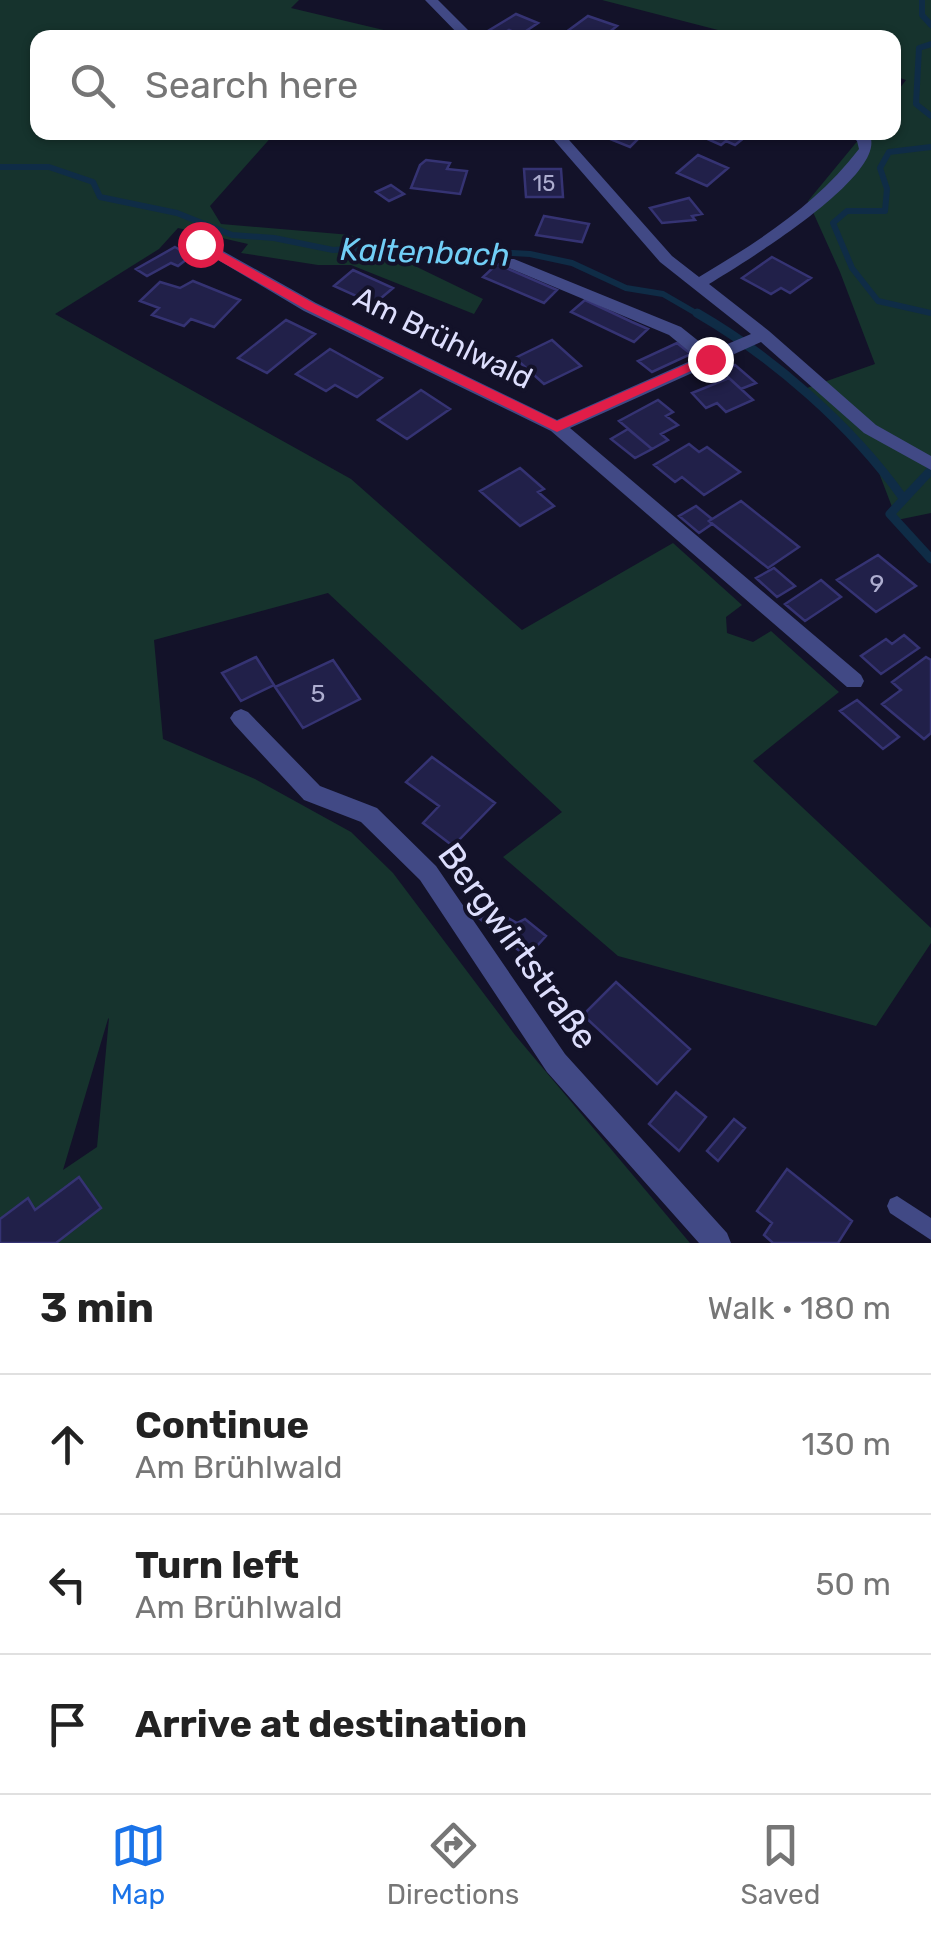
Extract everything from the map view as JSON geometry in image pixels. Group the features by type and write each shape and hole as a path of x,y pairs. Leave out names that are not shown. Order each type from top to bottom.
{"street":[{"path":"431,0 462,30"},
{"path":"561,140 666,259 763,334 870,429 928,464"},
{"path":"698,284 770,241 854,168 866,148 864,140"},
{"name":"Am Brühlwald","path":"200,244 310,306 557,427 854,681"},
{"path":"508,262 675,331 710,359"},
{"path":"557,427 763,334"},
{"name":"Bergwirtstraße","path":"241,718 312,793 369,816 428,873 556,1063 717,1243"}],"lane":[{"path":"897,1206 931,1230"}],"green space":[{"path":"0,0 299,0 291,8 384,30 30,30 30,140 269,140 210,206 221,224 351,235 483,299 474,314 351,265 318,265 241,253 248,244 178,228 159,249 55,314 351,479 522,630 673,543 742,605 726,617 727,633 753,642 771,631 839,692 753,761 931,928 931,943 876,1026 618,956 503,857 562,812 328,593 154,640 163,739 255,779 351,832 393,873 515,1035 690,1243 0,1243","holes":["109,1018 97,1147 63,1170"]},
{"path":"602,0 931,0 931,513 897,520 876,465 807,388 875,364 808,201 858,140 901,140 901,87 906,80 901,78 901,30 718,30"}],"building":[{"path":"516,14 538,23 528,30 490,30"},
{"path":"588,16 617,26 612,30 569,30"},
{"path":"613,140 637,140 630,147"},
{"path":"710,140 741,140 735,145 726,141 721,145"},
{"path":"698,155 728,168 707,186 677,173"},
{"path":"426,160 450,163 447,169 467,171 460,194 411,188"},
{"path":"524,169 561,169 563,197 526,197"},
{"path":"391,185 404,194 389,201 376,192"},
{"path":"689,198 702,214 692,216 695,220 662,223 650,208"},
{"path":"544,216 589,224 582,242 536,235"},
{"path":"175,247 191,256 178,266 171,263 147,276 136,269"},
{"path":"772,257 811,278 790,293 781,288 771,294 742,278"},
{"path":"497,264 557,290 544,303 483,277"},
{"path":"353,270 393,288 374,304 334,286"},
{"path":"193,281 240,300 214,327 191,319 184,326 152,315 159,308 140,301 160,282 180,288"},
{"path":"585,300 648,329 634,342 571,312"},
{"path":"286,320 315,334 267,373 238,358"},
{"path":"552,340 581,366 544,384 515,358"},
{"path":"677,343 691,354 652,372 638,361"},
{"path":"330,349 382,378 357,397 335,385 326,391 296,374"},
{"path":"735,365 756,383 741,389 721,371"},
{"path":"729,378 753,400 726,412 717,403 706,408 692,393"},
{"path":"421,390 450,409 407,439 378,420"},
{"path":"658,400 673,412 666,416 678,425 661,434 668,440 652,449 619,421"},
{"path":"628,429 652,449 635,458 611,439"},
{"path":"689,444 699,452 707,447 740,472 704,495 682,477 675,482 654,465"},
{"path":"520,468 544,489 538,492 554,506 520,526 480,491"},
{"path":"741,501 799,547 768,568 709,521"},
{"path":"696,506 712,519 712,524 699,533 679,516"},
{"path":"878,555 916,586 876,612 837,580"},
{"path":"774,568 795,586 777,597 756,578"},
{"path":"821,580 841,597 805,621 785,604"},
{"path":"904,635 919,648 881,674 861,656 886,639 892,644"},
{"path":"256,657 274,685 241,701 222,673"},
{"path":"926,657 931,660 931,733 924,739 882,704 901,690 892,682"},
{"path":"333,660 360,699 303,728 275,687"},
{"path":"857,700 899,737 883,749 840,711"},
{"path":"432,757 495,803 453,846 423,823 439,806 406,782"},
{"path":"489,907 517,923 525,919 546,936 527,957 480,919"},
{"path":"616,982 690,1049 657,1084 583,1015"},
{"path":"676,1092 706,1117 679,1151 649,1124"},
{"path":"734,1119 745,1128 718,1161 707,1151"},
{"path":"787,1169 852,1221 838,1243 773,1243 764,1235 772,1223 757,1211"},
{"path":"79,1177 101,1208 56,1243 0,1243 0,1219 28,1198 35,1210"}],"waterway":[{"path":"922,0 922,15 931,25"},
{"path":"931,44 919,48 916,104 931,116"},
{"path":"931,147 889,152 880,168 887,189 885,211 847,211 833,223 852,268 878,301 931,313"},
{"name":"Kaltenbach","path":"0,167 49,167 93,182 100,197 177,213 232,235 274,238 333,250 395,246 530,254 572,263 626,288 663,294 701,316"},
{"name":"Kaltenbach","path":"697,313 754,350 809,395 860,445 903,498"},
{"path":"931,470 890,514 931,559"}],"route":[{"path":"200,244 310,306 557,427 710,359"}]}
